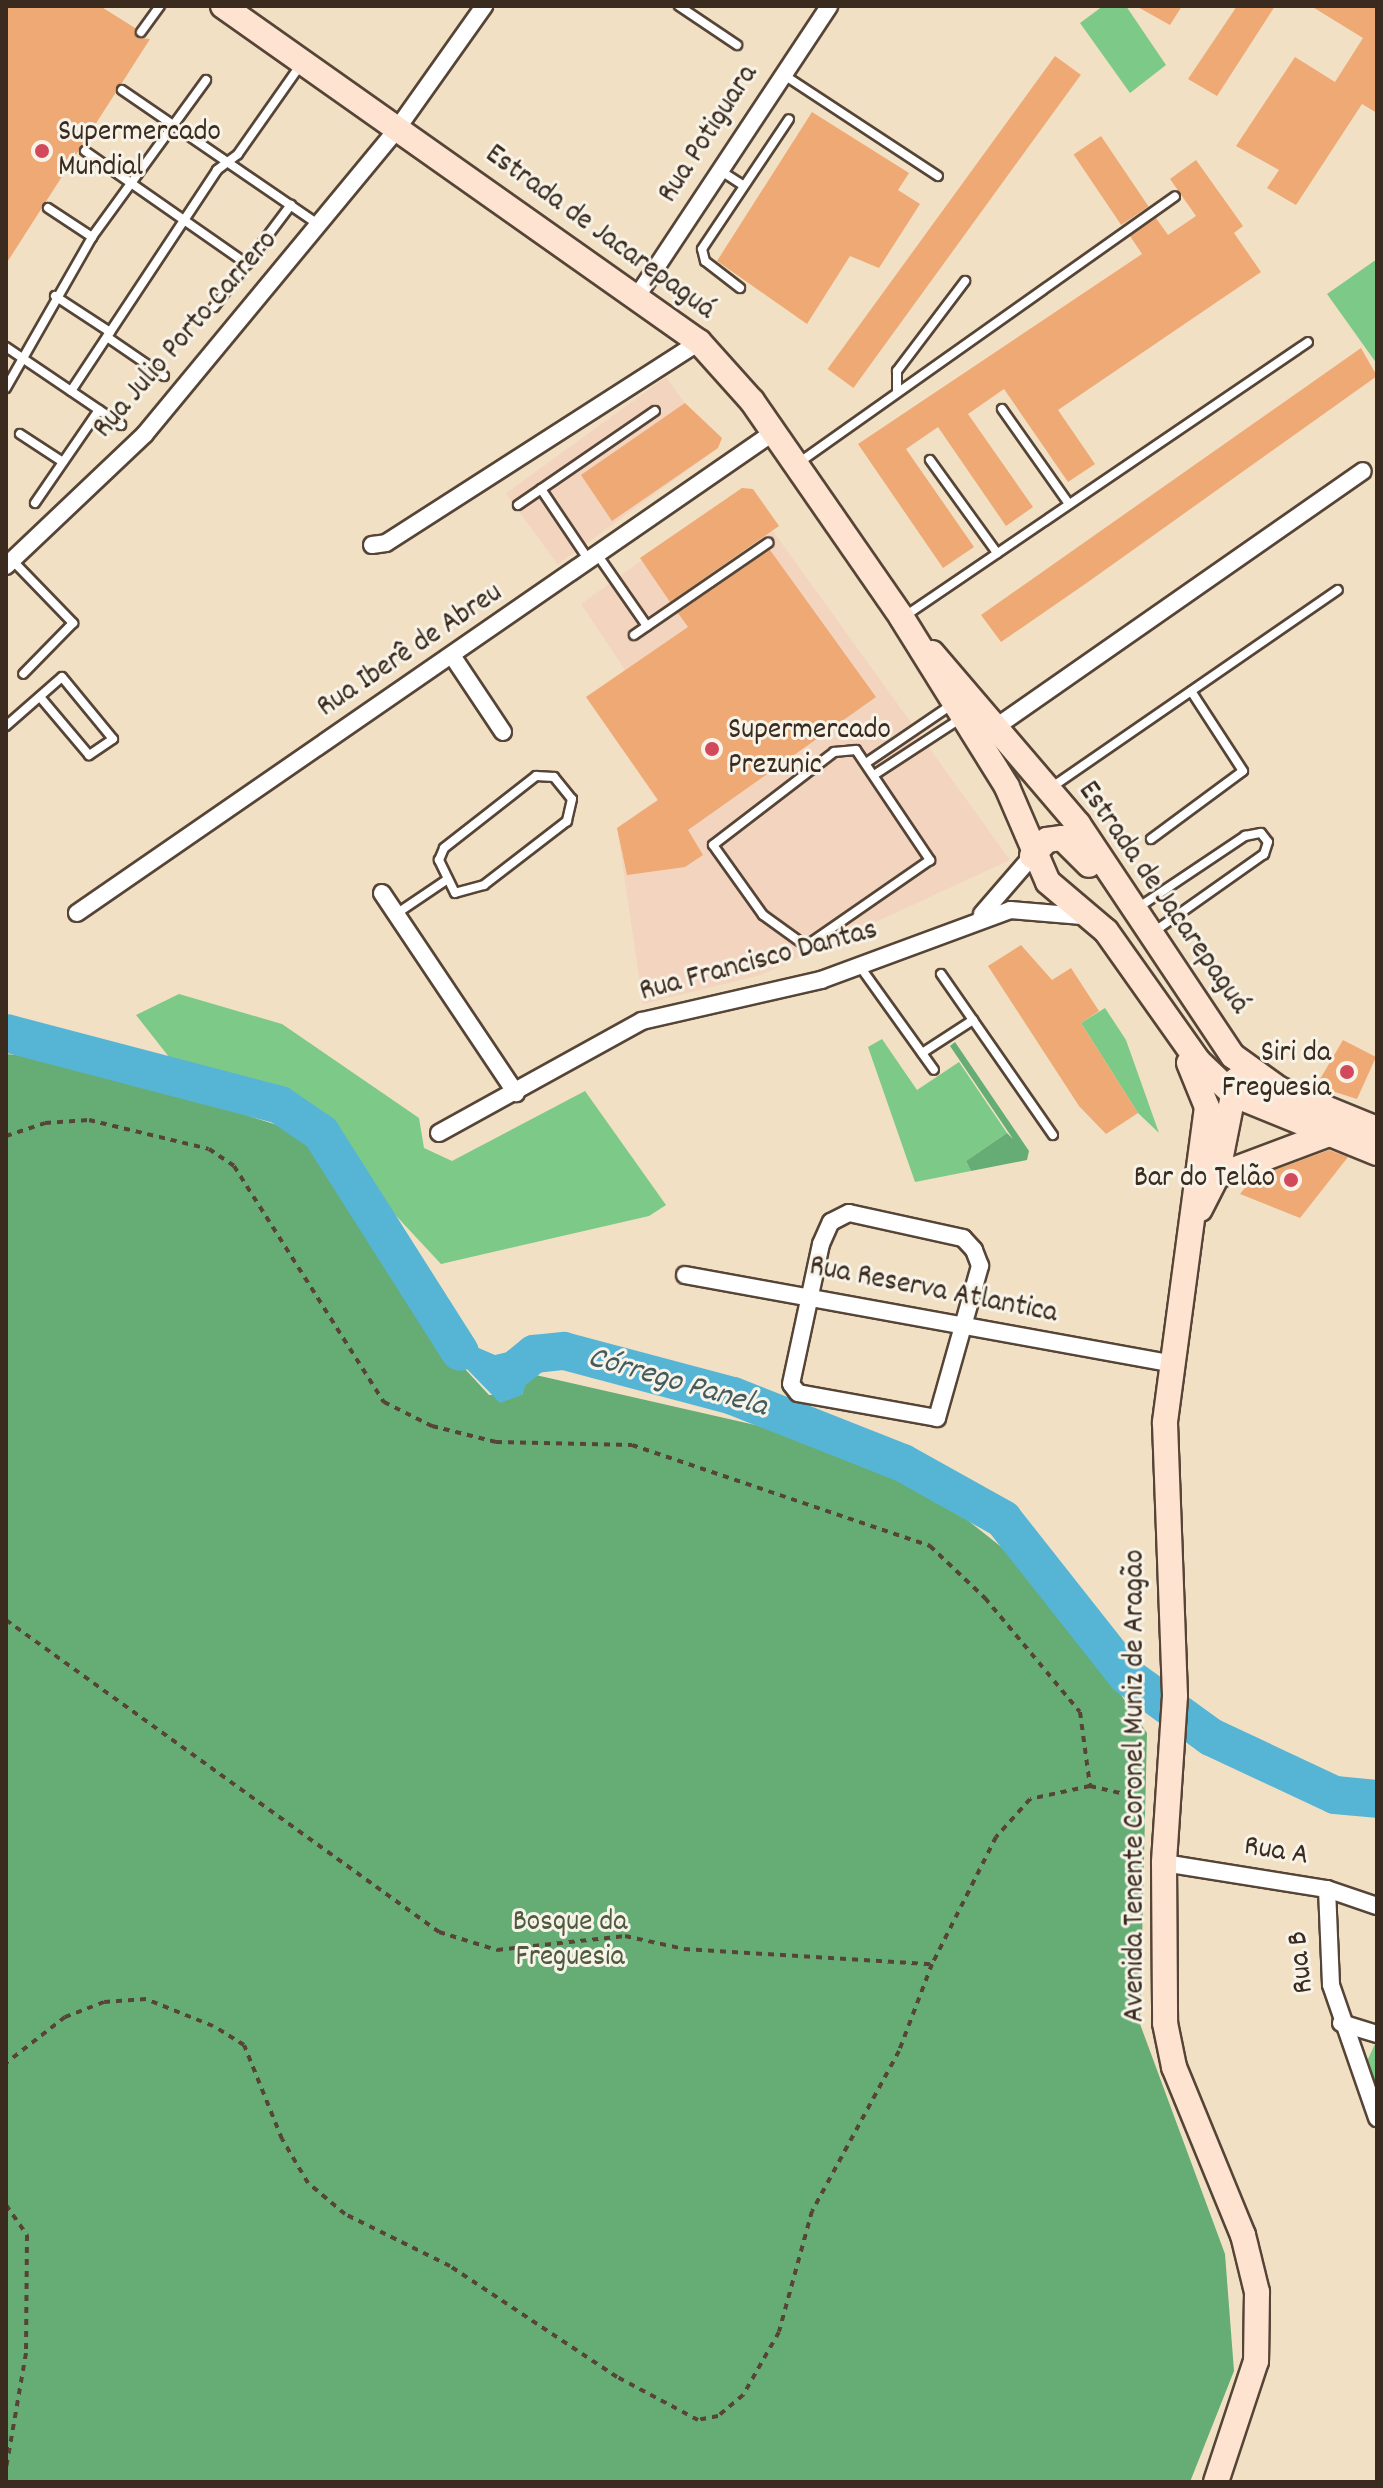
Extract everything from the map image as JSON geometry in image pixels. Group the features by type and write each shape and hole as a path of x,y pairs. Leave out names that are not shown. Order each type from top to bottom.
{"main road":[{"name":"Estrada de Jacarepaguá","path":"223,6 638,295 699,342 774,432 902,618 955,713 1007,787 1032,856 1048,882 1097,922 1180,1038 1234,1095 1377,1153"},
{"name":"Estrada de Jacarepaguá","path":"902,618 1048,790 1135,910 1223,1043 1279,1089 1373,1126"},
{"path":"1032,856 1047,840 1071,840 1107,891 1135,910"},
{"name":"Avenida Tenente Coronel Muniz de Aragão","path":"1180,1038 1207,1107 1197,1214 1171,1363 1165,1423 1175,1696 1164,1863 1165,2023 1174,2067 1243,2235 1257,2292 1256,2361 1216,2482"},
{"name":"Avenida Tenente Coronel Muniz de Aragão","path":"1197,1214 1217,1176 1234,1095 1235,1071 1223,1043"},
{"path":"1217,1176 1301,1139 1328,1135"}],"street":[{"name":"Rua Julio Porto Carrero","path":"9,563 145,434 397,129 484,6"},
{"name":"Rua Potiguara","path":"638,295 829,6"},
{"path":"372,545 386,543 699,342"},
{"name":"Rua Iberê de Abreu","path":"77,913 595,560 774,432"},
{"path":"996,727 1363,471"},
{"path":"453,657 503,732"},
{"name":"Rua Francisco Dantas","path":"971,922 1006,893 1032,856"},
{"path":"382,893 516,1093"},
{"name":"Rua Francisco Dantas","path":"439,1133 642,1021 861,968 971,922 1030,908 1097,922"},
{"path":"849,1213 963,1238 980,1266 964,1327 937,1418 930,1420 798,1393 791,1374 821,1244 831,1222 849,1213"},
{"name":"Rua Reserva Atlantica","path":"685,1275 1171,1363"},
{"name":"Rua A","path":"1164,1863 1327,1889 1377,1906"},
{"name":"Rua B","path":"1327,1889 1325,1952 1341,2023 1377,2118"},
{"path":"1341,2023 1377,2034"}],"lane":[{"path":"141,32 160,6"},
{"path":"679,6 737,45"},
{"path":"71,391 184,220 302,62"},
{"path":"784,74 938,176"},
{"path":"6,388 55,296 92,237 206,80"},
{"path":"122,90 318,224"},
{"path":"740,288 701,256 789,119"},
{"path":"85,151 247,264"},
{"path":"720,170 744,186"},
{"path":"797,464 1175,196"},
{"path":"214,307 291,205"},
{"path":"48,208 92,237"},
{"path":"897,392 897,371 965,281"},
{"path":"55,296 164,376"},
{"path":"902,618 1308,342"},
{"path":"6,347 121,425"},
{"path":"1002,409 1069,504"},
{"path":"35,503 99,410"},
{"path":"518,505 655,411"},
{"path":"20,434 63,462"},
{"path":"930,460 997,553"},
{"path":"541,489 647,626"},
{"path":"634,635 768,543"},
{"path":"9,563 73,623 23,674"},
{"path":"1048,790 1338,590"},
{"path":"6,726 62,677 113,739 89,755 40,697"},
{"path":"1151,839 1243,771 1191,691"},
{"path":"866,763 955,713"},
{"path":"874,775 955,713"},
{"path":"856,750 874,775 930,860 806,946 763,915 713,845 834,752 856,750"},
{"path":"536,776 554,777 572,799 567,821 484,885 462,895 445,881 444,848 536,776"},
{"path":"1135,910 1245,836 1261,833 1268,842 1264,854 1151,934"},
{"path":"396,914 445,881"},
{"path":"861,968 934,1070"},
{"path":"941,974 1053,1135"},
{"path":"922,1053 973,1020"}],"path":[{"path":"6,1136 45,1123 89,1120 209,1149 234,1166 384,1402 432,1426 496,1442 632,1445 930,1546 985,1598 1080,1712 1090,1786"},
{"path":"6,1620 439,1932 497,1950 625,1936 684,1949 932,1964"},
{"path":"6,2063 65,2017 104,2002 146,1999 213,2026 244,2045 282,2139 308,2183 345,2214 450,2266 549,2336 698,2420 718,2416 743,2395 779,2332 812,2211 899,2051 932,1964 1013,1817 1030,1799 1090,1786 1168,1803"},
{"path":"6,2205 27,2235 26,2353 6,2469"}],"shaded area":[{"path":"666,377 718,448 558,565 506,493"},
{"path":"742,488 1010,860 761,975 643,1004 617,828 657,800 586,697 625,670 581,604"}],"green space":[{"path":"1103,6 1126,6 1166,65 1130,93 1080,23"},
{"path":"1377,259 1377,364 1327,294"},
{"path":"179,994 282,1024 419,1118 424,1148 452,1161 585,1091 666,1205 649,1216 441,1264 359,1176 257,1099 173,1062 136,1015"},
{"path":"1105,1008 1126,1040 1159,1133 1138,1113 1081,1023"},
{"path":"882,1039 917,1090 959,1062 1007,1133 966,1161 971,1171 915,1182 868,1047"},
{"path":"955,1042 1029,1151 1027,1160 971,1171 966,1161 1007,1133 1013,1139 950,1046"},
{"name":"Bosque da Freguesia","path":"6,1054 73,1061 290,1129 340,1169 428,1329 489,1395 522,1395 527,1373 786,1432 927,1488 1043,1580 1147,1733 1140,2024 1225,2254 1234,2371 1190,2482 6,2482"},
{"path":"1377,2040 1377,2092 1366,2063"}],"water":[{"path":"431,1309 460,1340 495,1355 539,1345 564,1351 536,1359 522,1395 500,1403 428,1329"}],"building":[{"name":"Supermercado Mundial","path":"6,6 100,6 135,28 138,38 150,39 6,264"},
{"path":"1136,6 1182,6 1170,25"},
{"path":"1237,6 1275,6 1217,96 1188,79"},
{"path":"1311,6 1377,6 1377,113 1362,104 1296,205 1267,188 1279,170 1236,146 1295,57 1335,82 1363,38"},
{"path":"1055,56 1081,75 853,388 828,369"},
{"path":"812,112 909,173 898,190 920,204 879,268 850,256 807,324 717,261"},
{"path":"1101,136 1149,206 1121,225 1074,154"},
{"path":"1196,160 1243,226 1234,233 1261,272 1058,410 1095,464 1068,482 1004,389 968,414 1033,507 1006,526 938,427 906,449 974,547 943,568 858,444 1142,254 1130,236 1156,218 1168,235 1196,216 1170,179"},
{"path":"1361,348 1377,376 1001,642 981,615"},
{"path":"685,403 722,438 718,448 612,521 581,475"},
{"path":"742,488 753,489 779,526 670,602 640,558"},
{"name":"Supermercado Prezunic","path":"770,550 876,697 688,830 703,855 685,867 627,875 617,828 658,800 586,697 688,627 678,613"},
{"path":"1021,945 1052,980 1071,968 1099,1011 1081,1023 1138,1113 1106,1134 1079,1106 988,966"},
{"name":"Siri da Freguesia","path":"1343,1040 1376,1057 1357,1099 1316,1086"},
{"name":"Bar do Telão","path":"1329,1150 1348,1157 1300,1218 1240,1194 1253,1178"}],"waterway":[{"name":"Córrego Panela","path":"6,1033 280,1105 321,1133 460,1352"},
{"name":"Córrego Panela","path":"518,1367 534,1354 564,1351 733,1396 903,1463 1003,1519 1127,1676 1211,1737 1335,1795 1377,1799"}],"place":[{"name":"Supermercado Mundial","path":"42,151"},
{"name":"Supermercado Prezunic","path":"712,749"},
{"name":"Siri da Freguesia","path":"1347,1072"},
{"name":"Bar do Telão","path":"1291,1180"}]}
